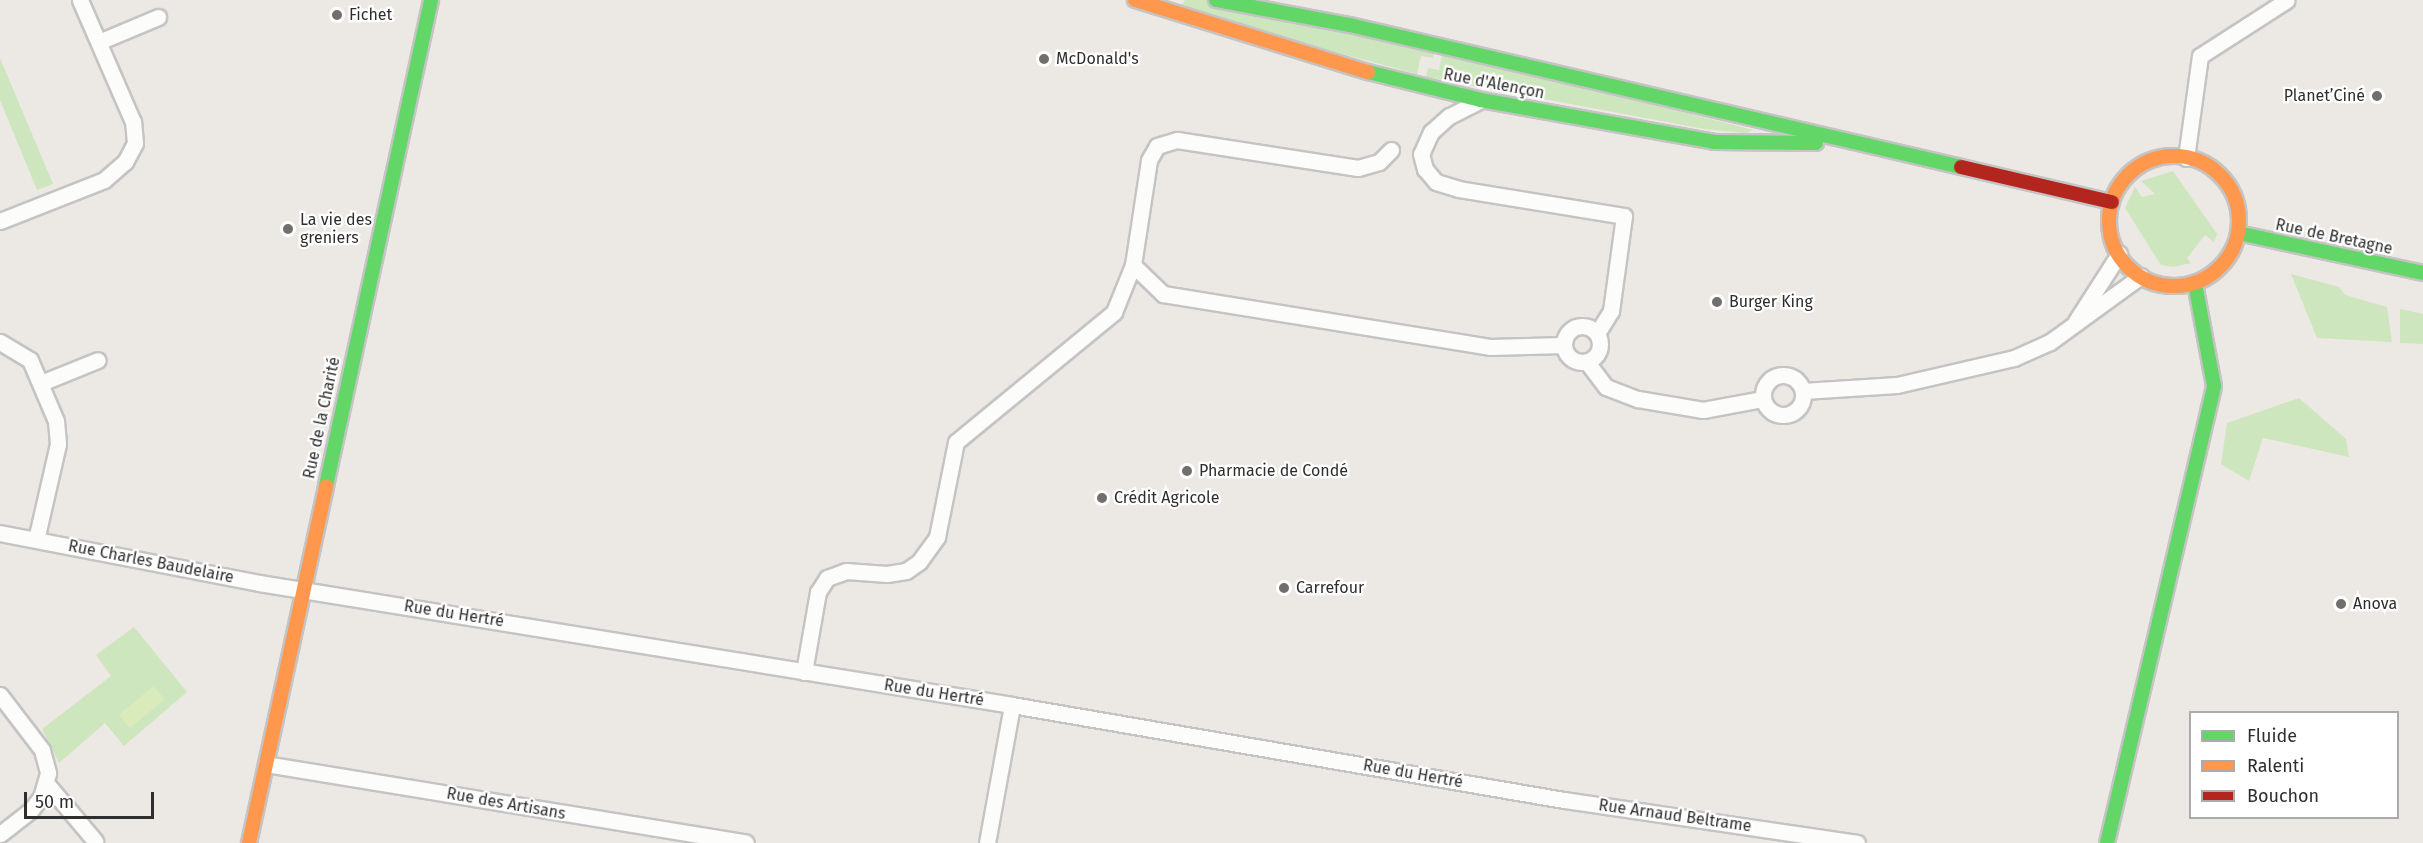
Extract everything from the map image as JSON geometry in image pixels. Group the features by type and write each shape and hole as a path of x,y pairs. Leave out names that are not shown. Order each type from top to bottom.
{"main road":[{"name":"Rue de la Charité","path":"249,843 431,0"},
{"name":"Rue d'Alençon","path":"1135,0 1366,72 1481,100 1714,142 1857,143"},
{"name":"Rue d'Alençon","path":"1216,0 1350,25 2112,202"},
{"path":"2170,156 2186,158 2206,165 2230,188 2238,211 2238,233 2221,267 2195,283 2163,285 2141,276 2119,254 2109,224 2112,202 2125,179 2145,163 2170,156"},
{"name":"Rue de Bretagne","path":"2238,233 2423,273"},
{"path":"2107,843 2214,386 2195,283"}],"street":[{"path":"0,221 104,180 130,152 135,143 133,122 101,41 80,0"},
{"path":"2186,158 2200,56 2287,0"},
{"path":"101,41 158,16"},
{"path":"1481,100 1449,117 1431,132 1421,154 1425,169 1436,182 1459,189 1624,216 1611,311 1597,333 1599,352 1587,362"},
{"path":"804,672 818,592 827,578 846,571 887,574 906,571 919,562 937,537 956,442 1114,312 1133,265 1149,160 1164,142 1177,140 1358,168 1379,162 1391,150"},
{"path":"2073,326 2119,254"},
{"path":"1133,265 1163,294 1490,347 1564,345"},
{"path":"1803,391 1897,386 1980,368 2041,346 2073,326 2141,276"},
{"path":"1597,333 1589,326 1577,326 1567,333 1564,345 1572,359 1587,362 1605,387 1638,399 1703,410 1763,399"},
{"path":"0,342 30,360 56,421 58,444 36,540"},
{"path":"41,383 98,360"},
{"path":"1779,375 1797,380 1803,391 1800,404 1783,415 1770,410 1763,399 1765,386 1779,375"},
{"name":"Rue Charles Baudelaire","path":"0,533 302,590"},
{"name":"Rue du Hertré","path":"302,590 1012,705 1564,800"},
{"path":"0,695 42,750 47,764 47,784 31,810 0,834"},
{"path":"987,843 1012,705"},
{"name":"Rue des Artisans","path":"266,764 746,843"},
{"path":"47,784 94,841"},
{"name":"Rue Arnaud Beltrame","path":"1564,800 1857,843"}],"green space":[{"path":"1185,0 1205,0 1435,48 1433,58 1421,56 1417,74 1188,12 1182,5"},
{"path":"1443,50 1753,130 1746,133 1704,129 1426,77 1428,68 1439,70"},
{"path":"0,58 53,184 37,190 0,100"},
{"path":"2173,171 2217,234 2214,242 2205,235 2187,258 2191,263 2173,267 2161,265 2125,208 2135,187 2142,197 2155,194 2141,181"},
{"path":"2291,274 2339,287 2345,295 2387,307 2392,342 2317,338"},
{"path":"2400,309 2423,314 2423,344 2400,343"},
{"path":"2299,398 2346,439 2349,457 2263,438 2249,481 2221,464 2227,423"},
{"path":"134,627 187,692 124,746 105,723 59,763 42,729 111,676 96,655"},
{"path":"153,686 165,699 130,728 119,715"}],"traffic: fast":[{"path":"326,486 431,0"},
{"path":"1216,0 1350,25 1961,167"},
{"path":"1368,72 1481,100 1714,142 1816,143"},
{"path":"2238,233 2423,273"},
{"path":"2107,843 2214,386 2195,283"}],"traffic: slow":[{"path":"1135,0 1368,72"},
{"path":"2174,156 2199,161 2220,175 2234,196 2239,221 2234,246 2220,267 2199,281 2174,286 2149,281 2128,267 2114,246 2109,221 2114,196 2128,175 2149,161 2174,156"},
{"path":"249,843 326,486"}],"traffic: jam":[{"path":"1961,167 2112,202"}],"place":[{"name":"Fichet","path":"337,15"},
{"name":"McDonald's","path":"1044,59"},
{"name":"Planet’Ciné","path":"2377,96"},
{"name":"La vie des greniers","path":"288,229"},
{"name":"Burger King","path":"1717,302"},
{"name":"Pharmacie de Condé","path":"1187,471"},
{"name":"Crédit Agricole","path":"1102,498"},
{"name":"Carrefour","path":"1284,588"},
{"name":"Anova","path":"2341,604"}]}
